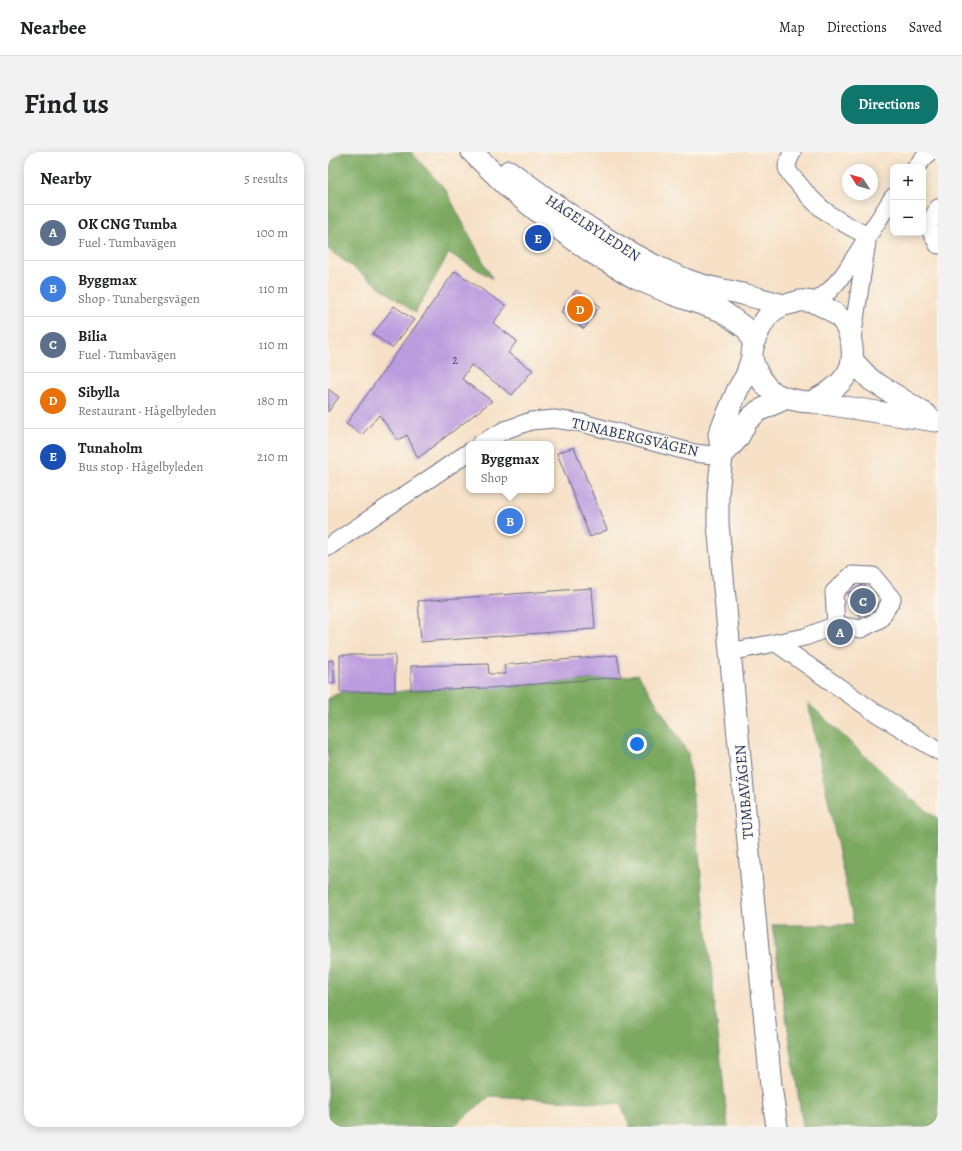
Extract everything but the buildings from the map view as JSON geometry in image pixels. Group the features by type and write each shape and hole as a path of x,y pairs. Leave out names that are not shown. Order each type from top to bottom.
{"main road":[{"name":"HÅGELBYLEDEN","path":"472,152 509,188 559,229 591,252 635,278 672,294 713,308 733,318 748,330 753,351"},
{"name":"HÅGELBYLEDEN","path":"482,152 584,225 610,242 639,258 692,282 784,305"},
{"path":"812,402 838,386 848,374 852,360 852,339 838,315 814,303 804,300 784,305 774,310 761,326 753,351 758,374 769,389 786,398 799,402 812,402 937,421"},
{"name":"TUMBAVÄGEN","path":"713,308 731,323 740,336 744,362 738,389"},
{"name":"TUMBAVÄGEN","path":"753,351 746,376 738,389 719,434 722,456 718,494 718,524 771,1086 777,1127"},
{"path":"852,360 871,380 937,421"},
{"path":"722,456 738,438 747,421 752,416 758,411 786,398"}],"street":[{"path":"792,152 787,166 790,174 807,196 824,211 839,221 868,236"},
{"path":"919,164 929,152"},
{"path":"814,303 827,293 844,274 891,200"},
{"path":"938,208 928,226 938,245"},
{"path":"852,339 868,236"},
{"name":"TUNABERGSVÄGEN","path":"485,441 505,430 530,421 554,419 582,423 694,453 722,456"},
{"path":"328,547 466,454"},
{"path":"730,652 805,637 836,625"},
{"path":"776,643 873,711 938,751"}],"green space":[{"path":"343,152 411,152 445,189 492,278 449,253 415,313 328,249 328,163"},
{"path":"638,674 688,753 728,1127 630,1127 621,1104 490,1096 452,1127 328,1127 328,699 340,692 395,692 411,690 489,688 621,677"},
{"path":"808,703 910,798 938,819 938,1127 803,1127 772,925 854,925"}],"place":[{"name":"Tunaholm","path":"538,238"},
{"name":"Sibylla","path":"580,309"},
{"name":"Byggmax","path":"510,521"},
{"name":"Bilia","path":"863,601"},
{"name":"OK CNG Tumba","path":"840,632"}]}
